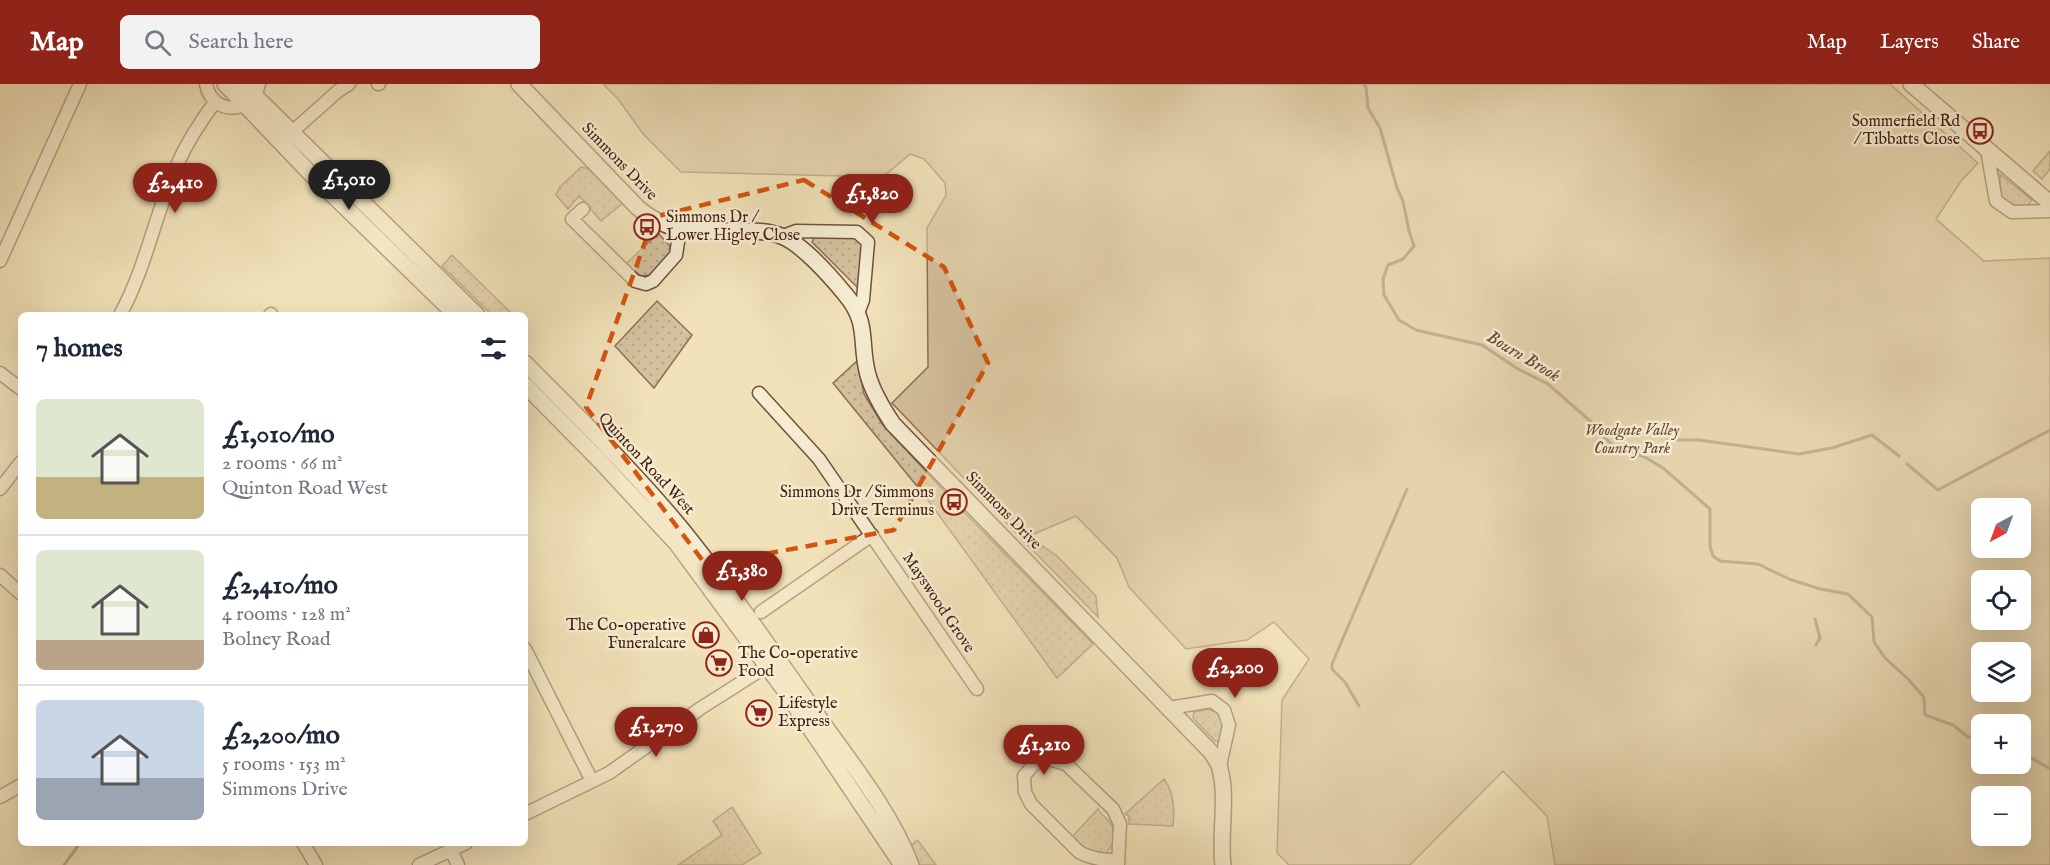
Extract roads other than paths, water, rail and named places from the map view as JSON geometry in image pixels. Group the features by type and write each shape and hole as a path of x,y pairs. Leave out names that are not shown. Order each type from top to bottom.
{"street":[{"path":"0,261 80,84"},
{"path":"206,84 215,102 229,108 253,95"},
{"path":"225,84 253,95 308,171 447,304 469,312"},
{"path":"243,84 291,132 447,304"},
{"path":"291,132 349,84"},
{"name":"Simmons Drive","path":"519,84 647,216 658,223 680,229 758,231 783,236 804,251 845,293 858,313 863,331 868,375 879,402 893,424 1169,708 1211,752 1220,766"},
{"path":"1911,84 2050,203"},
{"path":"121,312 138,278 177,165 193,132 215,102"},
{"path":"1987,150 1996,201 2012,212 2050,211"},
{"path":"583,209 573,219 635,281 646,284 653,281 676,255 680,229"},
{"name":"Simmons Drive","path":"783,236 796,231 857,231 868,242 863,300 858,313"},
{"name":"Quinton Road West","path":"528,366 609,448 684,531 760,633 882,807 911,865"},
{"path":"0,373 18,387"},
{"name":"Quinton Road West","path":"528,388 600,461 676,544 767,666 902,865"},
{"name":"Mayswood Grove","path":"759,393 819,459 977,688"},
{"path":"0,489 18,466"},
{"path":"761,612 872,535"},
{"path":"2,580 18,592"},
{"path":"740,628 740,621 731,608 737,603 761,612"},
{"path":"760,633 761,612"},
{"path":"528,813 609,773 705,705 773,662 767,652 768,646"},
{"path":"528,655 592,781"},
{"path":"1169,708 1212,701 1224,710 1229,725 1220,766 1223,784 1221,854 1223,865"},
{"path":"1049,759 1066,764 1113,809 1120,824 1118,863 1089,857 1079,852 1031,804 1025,792 1024,776 1034,764 1049,759"},
{"path":"0,797 18,787"},
{"path":"305,846 316,865"},
{"path":"419,865 460,846"},
{"path":"451,850 458,865"}],"waterway":[{"name":"Bourn Brook","path":"1363,84 1366,87 1368,108 1380,128 1397,188 1403,201 1414,246 1403,259 1388,265 1383,279 1384,295 1399,320 1416,330 1482,345 1518,369 1548,384 1596,426 1619,451 1643,456 1663,468 1710,509 1710,546 1713,556 1720,561 1758,564 1789,579 1820,589 1848,594 1872,617 1874,642 1885,658 1924,697 1925,715 1953,725 1968,737 1971,737"},
{"path":"1907,464 1938,490 2050,430"},
{"path":"1667,440 1699,440 1799,454 1832,448 1872,435 1899,456"},
{"path":"1359,706 1345,682 1332,669 1332,664 1407,489"},
{"path":"1815,619 1820,638 1816,645"},
{"name":"Bourn Brook","path":"2031,758 2050,769"},
{"path":"64,865 78,846"}],"place":[{"name":"Sommerfield Rd / Tibbatts Close","path":"1980,131"},
{"name":"Simmons Dr / Lower Higley Close","path":"647,227"},
{"name":"Simmons Dr / Simmons Drive Terminus","path":"954,502"},
{"name":"The Co-operative Funeralcare","path":"706,635"},
{"name":"The Co-operative Food","path":"719,663"},
{"name":"Lifestyle Express","path":"759,713"}],"park label":[{"name":"Woodgate Valley Country Park","path":"1632,440"}]}
